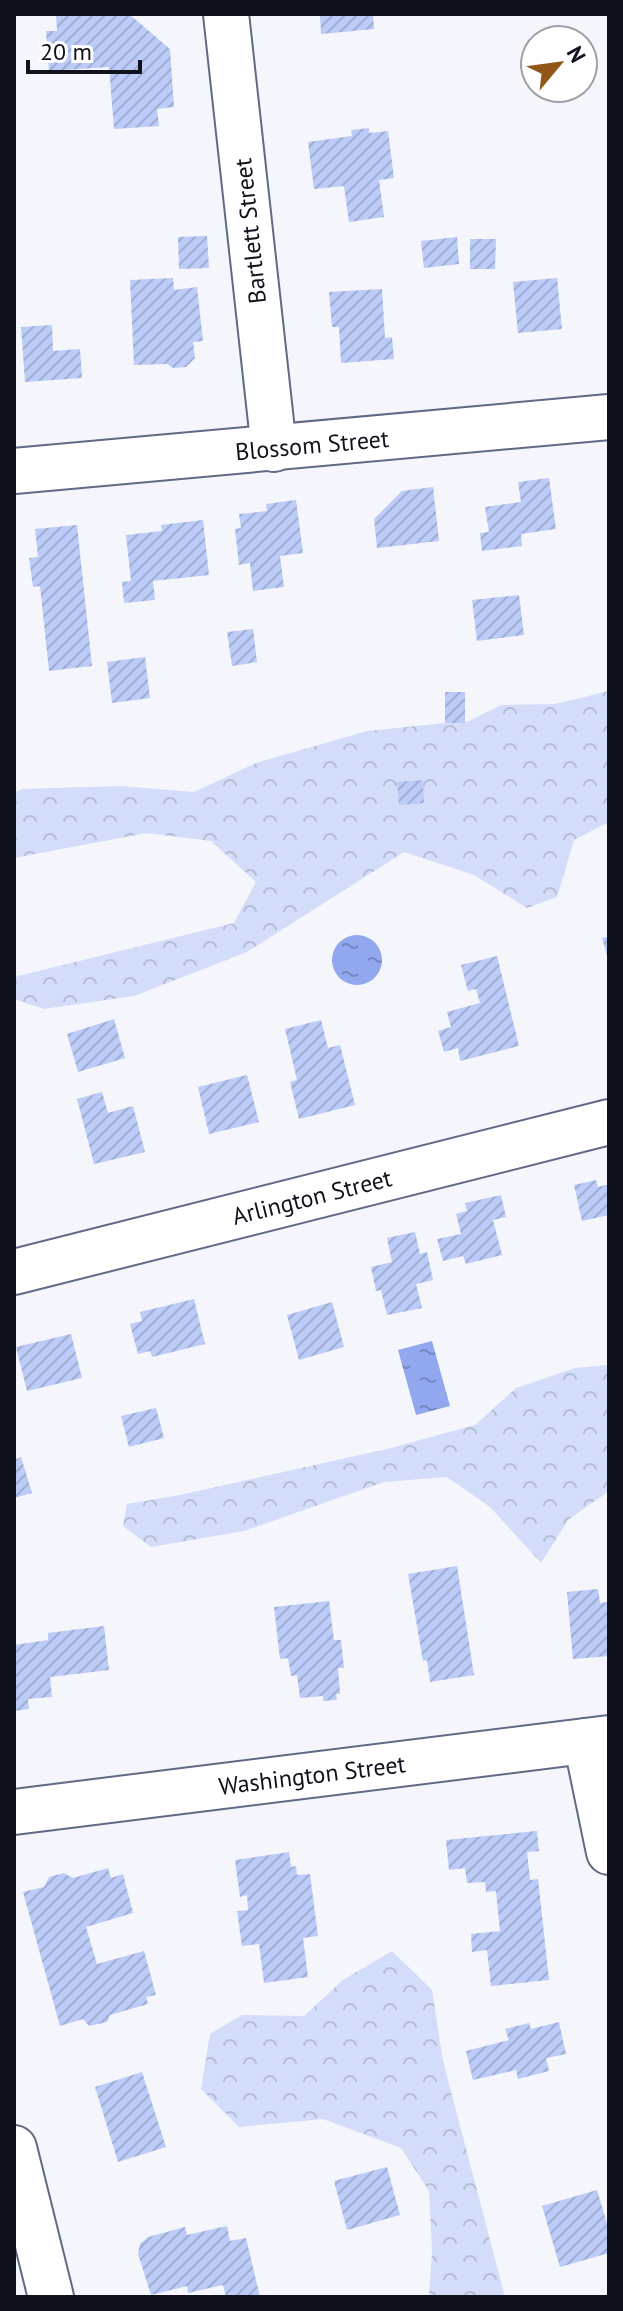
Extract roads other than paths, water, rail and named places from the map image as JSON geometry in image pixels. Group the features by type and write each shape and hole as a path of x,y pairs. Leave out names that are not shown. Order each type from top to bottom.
{"street":[{"name":"Bartlett Street","path":"226,14 274,449"},
{"name":"Blossom Street","path":"14,471 609,417"},
{"name":"Arlington Street","path":"14,1272 609,1122"},
{"name":"Washington Street","path":"14,1812 598,1740"},
{"path":"598,1740 609,1852"},
{"path":"14,2148 51,2297"}],"water":[{"path":"357,935 374,943 382,960 374,977 357,985 340,977 332,960 340,943"},
{"path":"432,1341 450,1406 416,1415 398,1350"}]}
